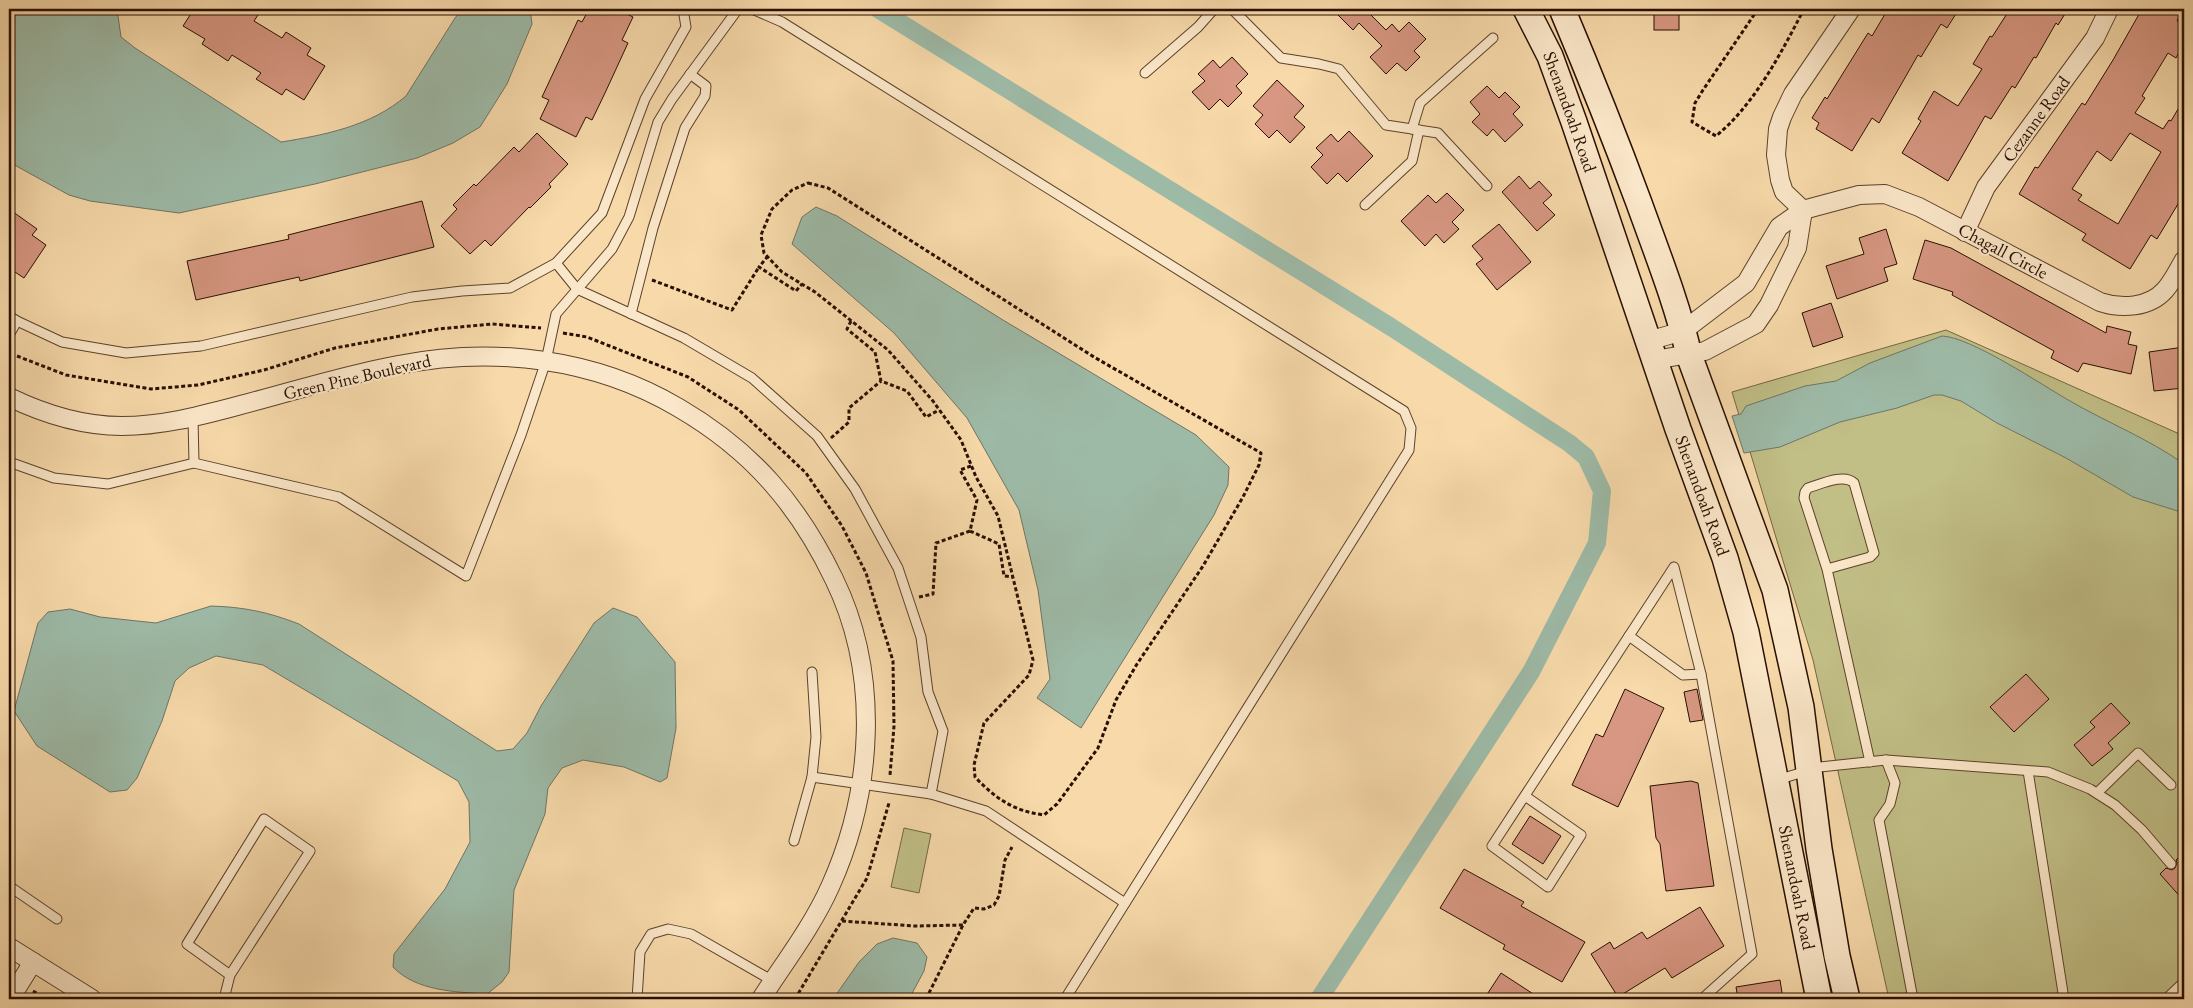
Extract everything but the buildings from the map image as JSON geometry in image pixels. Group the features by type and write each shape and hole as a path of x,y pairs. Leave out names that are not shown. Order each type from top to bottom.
{"street":[{"name":"Shenandoah Road","path":"1526,9 1550,56 1574,122 1651,351 1725,558 1746,632 1819,999"},
{"name":"Shenandoah Road","path":"1562,9 1598,94 1656,249 1686,343 1775,590 1801,707 1808,771 1837,956 1847,999"},
{"path":"1803,210 1784,192 1780,180 1776,154 1778,129 1793,94 1851,9"},
{"name":"Cezanne Road","path":"1965,232 1986,187 2095,38 2109,9"},
{"name":"Chagall Circle","path":"1651,351 1686,343 1746,283 1779,227 1803,210 1822,207 1846,197 1885,194 1919,207 2111,306 2134,306 2156,297 2165,290 2184,260"},
{"name":"Chagall Circle","path":"1651,351 1686,343 1705,351 1756,324 1769,305 1797,248 1803,210"},
{"name":"Green Pine Boulevard","path":"9,397 35,410 95,424 120,426 157,424 193,418 396,365 440,358 485,355 546,361 597,372 666,400 704,423 769,478 796,511 819,547 838,586 856,640 864,682 866,725 862,784 857,810 845,851 829,890 761,999"},
{"path":"9,947 92,999"},
{"path":"10,999 33,962"}],"lane":[{"path":"9,335 13,319 62,342 126,353 201,346 412,297 510,288 556,263 602,213 645,99 686,27 683,9"},
{"path":"12,463 54,478 108,484 194,463 339,497 466,576 521,435 546,361 556,314 612,249 631,210 658,122 690,74 738,9"},
{"path":"752,9 782,22 1404,411 1411,428 1409,450 1065,999"},
{"path":"1145,73 1198,27 1214,9"},
{"path":"1232,9 1281,58 1339,69 1386,125 1438,133 1487,186"},
{"path":"1365,205 1412,161 1420,103 1493,38"},
{"path":"631,314 654,228 685,128 705,96 706,86 690,74"},
{"path":"556,263 578,289 684,338 752,378 817,436 855,489 898,568 921,637 928,692 943,731 931,794"},
{"path":"193,418 194,463"},
{"path":"1827,569 1870,557 1874,553 1854,483 1850,479 1844,478 1808,488 1804,498 1827,569 1870,762"},
{"path":"1524,796 1581,835 1548,886 1492,846 1524,796 1674,567 1701,674 1752,954 1701,998"},
{"path":"1629,636 1683,675 1701,674"},
{"path":"794,841 812,777 816,737 812,672"},
{"path":"2096,793 2138,753 2171,785"},
{"path":"1775,781 1820,767 1886,760 2048,772 2090,789 2115,805 2142,830 2171,864"},
{"path":"1886,760 1895,784 1890,804 1880,820 1913,999"},
{"path":"2028,771 2064,999"},
{"path":"812,777 931,794 986,810 1126,903"},
{"path":"224,999 230,975 310,852 264,819 187,944 230,975"},
{"path":"9,886 57,919"},
{"path":"636,999 640,952 651,934 668,929 691,934 772,981"},
{"path":"2166,999 2184,982"}],"path":[{"path":"1758,9 1695,103 1692,122 1716,136 1753,96 1787,43 1804,9"},
{"path":"808,183 828,188 1094,357 1261,453 1259,465 1203,566 1137,664 1116,700 1098,748 1057,804 1044,815 1024,813 991,794 974,776 974,765 984,723 1029,675 1033,660 998,516 986,497 961,440 939,410 888,350 802,284 782,272 764,253 762,235 772,209 792,190 808,183"},
{"path":"641,276 732,310 768,256"},
{"path":"759,267 796,291 802,284"},
{"path":"850,321 847,329 875,352 881,381"},
{"path":"17,356 66,375 151,388 198,385 264,370 335,348 438,329 492,324 541,328"},
{"path":"823,445 849,422 849,408 881,381"},
{"path":"881,381 907,391 926,417 939,410"},
{"path":"970,531 977,500 960,470 971,466"},
{"path":"909,600 933,594 936,543 970,531 999,544 1004,576 1013,576"},
{"path":"795,999 866,878 889,803"},
{"path":"926,999 974,908 984,909 994,905 1000,896 1005,860 1012,847"},
{"path":"842,921 915,926 963,926"},
{"path":"31,990 46,999"}],"shaded area":[{"path":"9,9 117,9 121,37 135,48 281,142 347,128 378,115 406,96 455,18 463,9 530,9 532,24 507,84 480,127 453,143 417,158 315,184 179,213 90,201 69,195 9,162"},
{"path":"816,207 837,216 1003,320 1196,435 1229,467 1228,485 1214,515 1081,728 1037,698 1050,679 1038,590 1019,510 967,418 894,333 792,244 802,217"},
{"path":"1946,330 2184,436 2184,999 1889,999 1813,660 1732,392"},
{"path":"1942,336 1955,338 1988,353 2084,409 2143,439 2184,464 2184,513 2133,497 2066,458 1997,423 1961,401 1942,395 1934,395 1897,408 1840,422 1780,447 1744,453 1732,416 1741,414 1746,406 1805,386 1836,381 1870,363"},
{"path":"211,606 256,611 299,624 497,751 513,749 527,733 541,706 594,623 613,608 637,617 675,662 676,728 667,778 660,782 624,767 583,760 562,768 548,788 545,814 514,890 509,972 502,982 487,994 449,991 424,986 402,975 393,967 394,954 445,889 470,842 469,802 458,781 263,665 216,656 189,668 175,681 162,721 137,778 127,790 110,792 37,746 14,711 38,623 48,612 70,609 100,617 156,623"},
{"path":"904,828 931,834 919,893 891,887"},
{"path":"893,938 917,943 927,957 924,971 909,999 833,999 859,962 877,944"}],"waterway":[{"path":"878,9 1391,327 1569,443 1586,457 1602,491 1597,543 1531,672 1319,999"}]}
